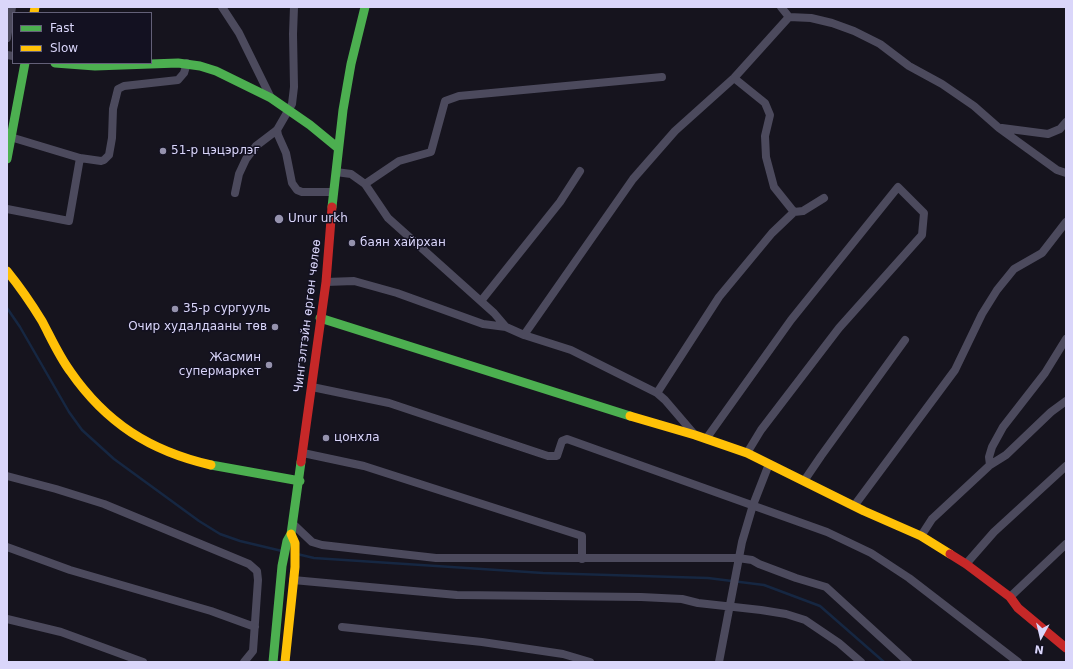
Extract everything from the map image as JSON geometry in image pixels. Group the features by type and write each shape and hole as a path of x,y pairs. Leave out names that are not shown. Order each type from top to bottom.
{"street":[{"path":"7,38 12,7"},
{"path":"222,7 242,38 271,98"},
{"path":"234,193 239,174 246,159 256,146 277,130 292,104 294,96 294,7"},
{"name":"Чингэлтэйн өргөн чөлөө","path":"273,662 282,566 291,540 326,282 333,192 343,110 351,64 365,7"},
{"path":"781,7 789,17 812,18 832,23 854,31 880,44 909,66 942,84 974,106 999,128 1057,170 1066,173"},
{"path":"524,335 633,179 675,131 734,78 789,17"},
{"path":"9,137 80,158 101,161 104,160 109,154 112,138 113,109 118,89 124,86 178,80 184,73 187,63"},
{"path":"152,64 187,63 216,71 271,98 338,148"},
{"path":"7,159 9,137 25,64"},
{"path":"68,64 95,66 146,64"},
{"path":"365,184 399,161 431,152 445,101 452,98 459,96 662,77"},
{"path":"734,78 765,103 770,115 765,136 766,157 774,187 794,212"},
{"path":"999,128 1048,134 1060,129 1066,122"},
{"path":"277,130 286,153 293,186 302,192 333,192"},
{"path":"7,208 69,221 80,158"},
{"path":"481,301 560,202 580,171"},
{"path":"336,172 351,174 365,184 388,218 494,313 506,327"},
{"path":"706,439 791,320 898,187 924,213 922,235 839,328 761,430 747,453"},
{"path":"657,393 719,297 772,233 794,212 803,211 824,198"},
{"path":"854,506 954,370 982,314 997,290 1014,269 1042,253 1066,222"},
{"path":"7,271 24,291 82,388 99,408 126,430 148,444 180,458 226,469 300,481"},
{"path":"326,282 354,282 397,293 484,324 506,327 524,335 572,350 657,393 665,400 695,435"},
{"path":"320,318 654,424 695,435 747,453 854,506 921,536 966,564 1010,598 1018,608 1066,648"},
{"path":"990,465 989,457 992,446 1003,427 1044,373 1066,339"},
{"path":"804,481 820,456 905,340"},
{"path":"312,387 389,403 548,456 557,456 562,441 567,439 827,532 871,554 909,578 1018,662"},
{"path":"921,536 932,519 990,465 1006,455 1051,412 1066,401"},
{"path":"303,453 364,466 582,536 582,558"},
{"path":"719,662 738,558 753,505 769,464"},
{"path":"966,564 994,532 1066,466"},
{"path":"7,476 104,504 137,519 249,564 257,571 258,580 253,651 244,662"},
{"path":"293,524 312,542 322,545 436,558 738,558 752,560 796,578 826,587 908,662"},
{"name":"Чингэлтэйн өргөн чөлөө","path":"285,662 295,567 291,540"},
{"path":"1010,598 1066,544"},
{"path":"7,547 70,570 211,611 255,627"},
{"path":"293,580 457,595 640,597 682,599 730,608 786,614 805,620 839,643 861,662"},
{"path":"7,619 61,632 143,662"},
{"path":"342,627 482,642 563,654 590,662"}],"waterway":[{"path":"7,308 20,327 69,412 82,430 114,459 199,521 220,534 240,541 282,551"},
{"path":"297,554 314,558 543,573 708,578 764,585 820,606 884,662"}],"traffic: fast":[{"path":"332,207 343,110 351,64 365,7"},
{"path":"152,64 178,63 200,66 216,71 271,98 310,125 338,148"},
{"path":"7,159 25,64"},
{"path":"68,64 95,66 150,64"},
{"path":"320,318 630,416"},
{"path":"273,662 282,566 287,541 291,534 301,462"},
{"path":"211,465 300,481"}],"traffic: slow":[{"path":"34,12 35,7"},
{"path":"7,271 38,314 66,365 99,406 114,420 149,443 168,452 211,465"},
{"path":"630,416 695,435 747,453 864,511 921,536 950,554"},
{"path":"285,662 295,567 295,543 291,534"}],"traffic: jam":[{"path":"301,462 326,282 332,207"},
{"path":"950,554 1010,597 1018,608 1066,648"}],"place":[{"name":"51-р цэцэрлэг","path":"163,151"},
{"name":"Unur urkh","path":"279,219"},
{"name":"баян хайрхан","path":"352,243"},
{"name":"35-р сургууль","path":"175,309"},
{"name":"Очир худалдааны төв","path":"275,327"},
{"name":"Жасмин супермаркет","path":"269,365"},
{"name":"цонхла","path":"326,438"}]}
